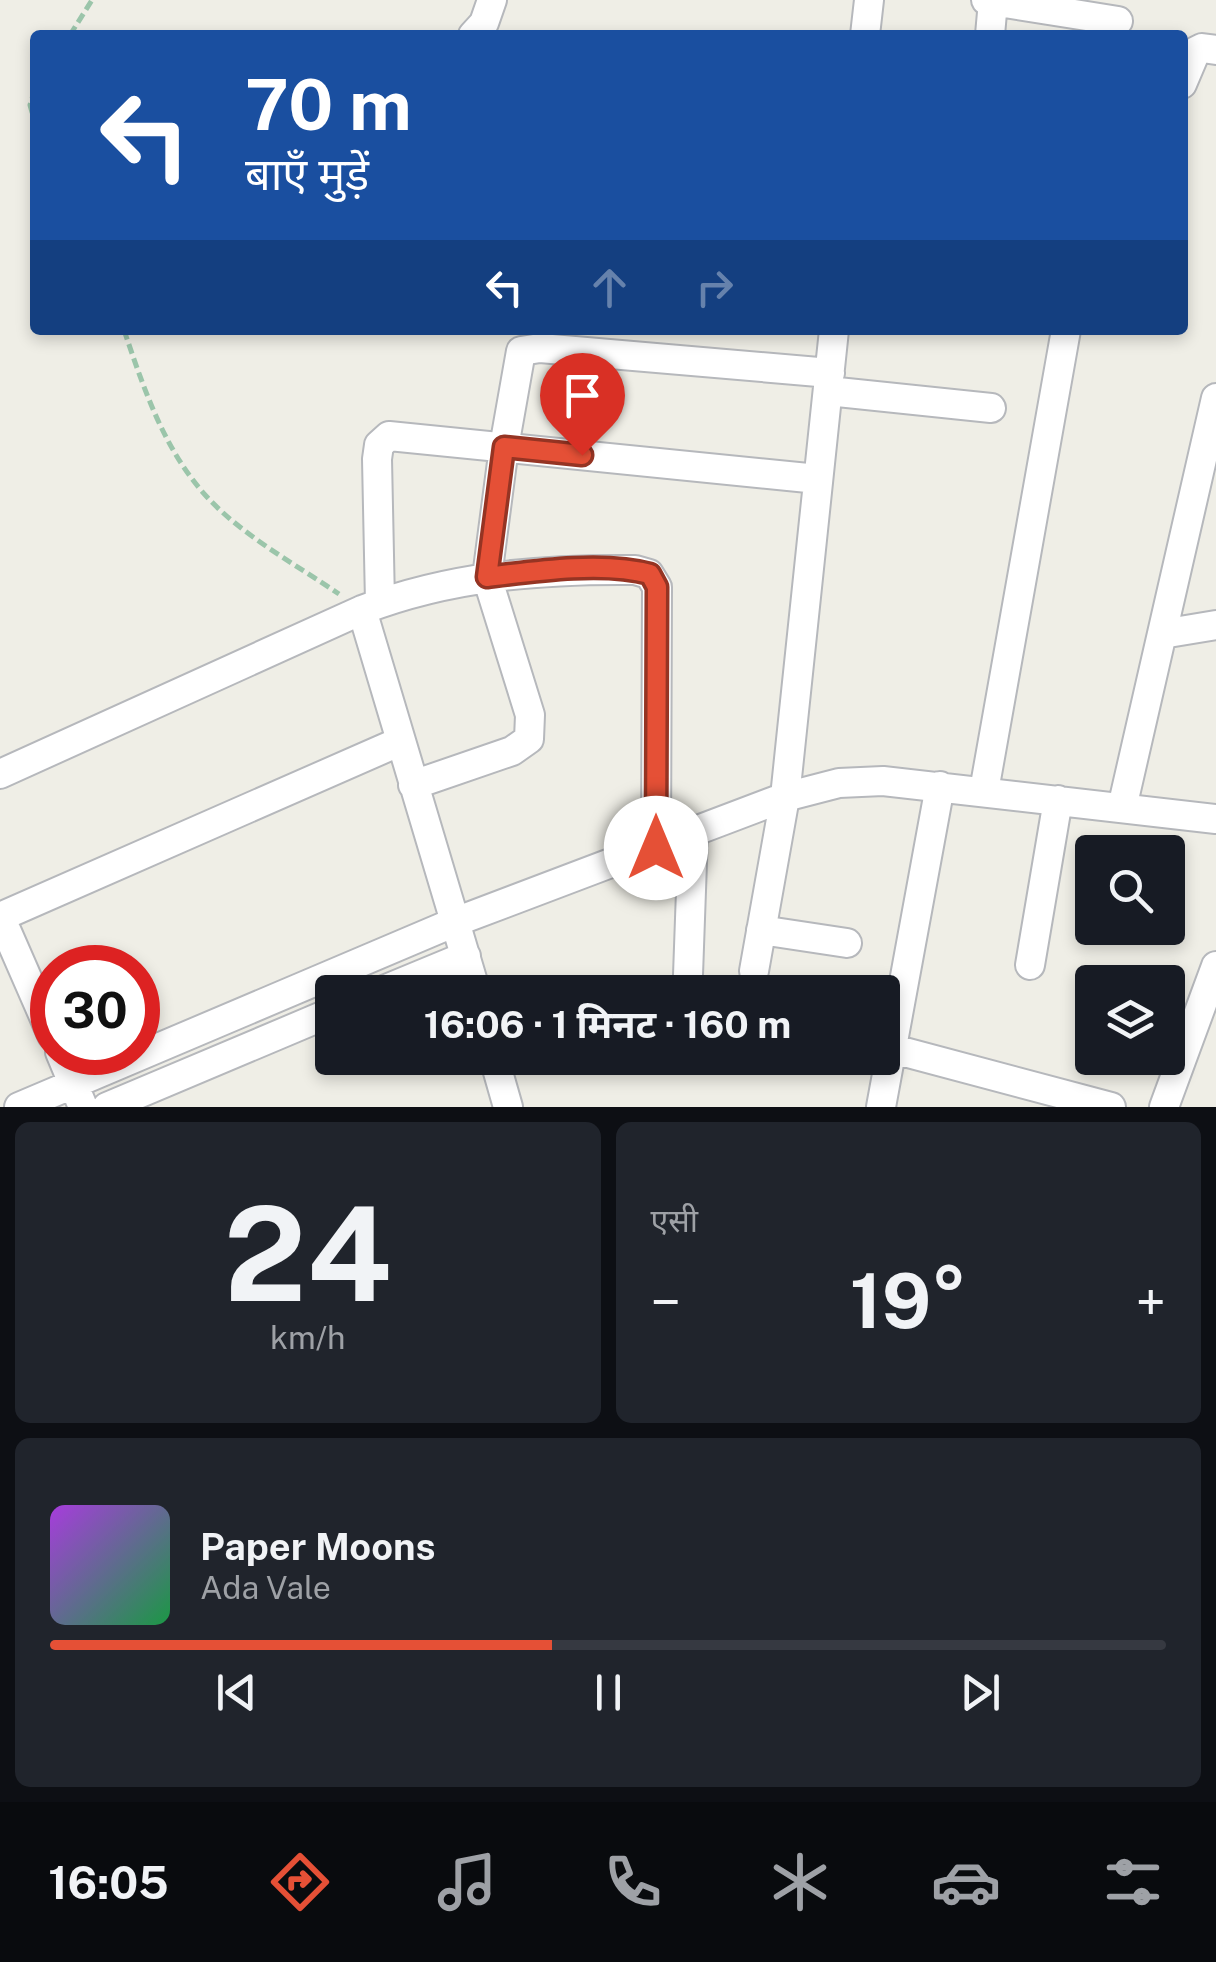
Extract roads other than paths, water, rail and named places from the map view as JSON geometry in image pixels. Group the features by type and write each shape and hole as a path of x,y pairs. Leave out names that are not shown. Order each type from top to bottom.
{"street":[{"path":"478,30 492,0"},
{"path":"866,30 869,0"},
{"path":"990,30 990,0 1118,21"},
{"path":"1188,69 1196,50 1216,50"},
{"path":"754,971 785,797 834,335"},
{"path":"984,791 1065,335"},
{"path":"413,785 512,751 529,739 530,716 487,577 521,351 529,347 829,382 991,408"},
{"path":"1122,808 1216,398"},
{"path":"471,975 400,742 371,606 379,445 389,436 403,436 818,479"},
{"path":"0,774 411,591 487,577 634,570 650,574 657,587 656,848"},
{"path":"1162,634 1216,625"},
{"path":"30,985 0,916 400,742"},
{"path":"19,1107 78,1095 455,922 785,797 839,783 882,780 1216,819"},
{"path":"900,983 940,786"},
{"path":"1030,964 1058,800"},
{"path":"688,974 693,834"},
{"path":"762,930 847,944"},
{"path":"420,975 466,956"},
{"path":"1164,1107 1216,966"},
{"path":"107,1107 315,1019"},
{"path":"900,1050 1112,1107"},
{"path":"499,1075 508,1107"},
{"path":"881,1107 884,1075"}]}
